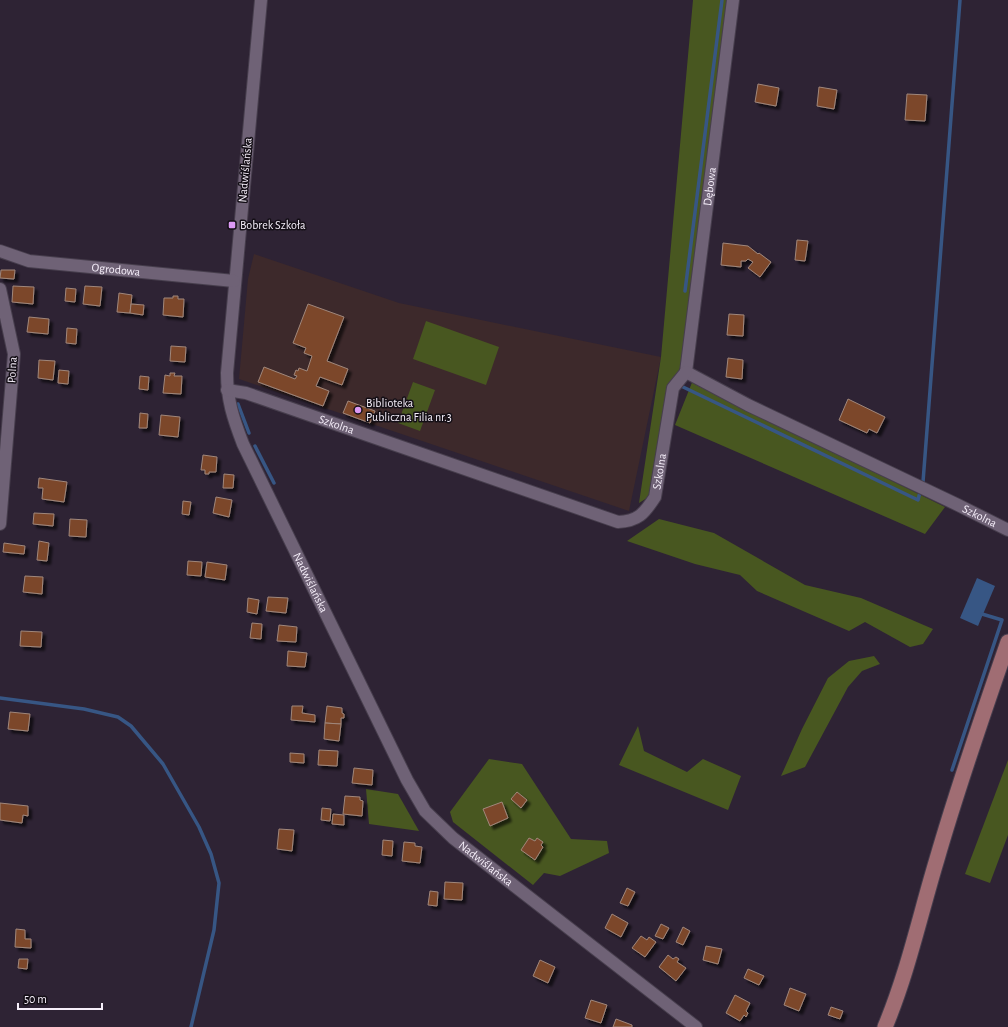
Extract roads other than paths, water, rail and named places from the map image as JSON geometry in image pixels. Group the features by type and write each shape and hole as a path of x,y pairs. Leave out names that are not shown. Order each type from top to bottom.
{"main road":[{"path":"885,1027 904,976 937,858 969,754 1008,642"}],"street":[{"name":"Nadwiślańska","path":"261,0 227,362 226,390 232,417 242,444 407,780 425,811 453,838 696,1027"},
{"name":"Dębowa","path":"686,372 733,0"},
{"name":"Ogrodowa","path":"0,251 29,261 234,282"},
{"name":"Polna","path":"0,289 14,354 0,524"},
{"name":"Szkolna","path":"226,390 235,390 246,393 618,522 630,521 639,517 647,509 655,497 673,388 686,372 748,406 1008,530"}],"water":[{"path":"977,578 995,586 978,626 960,618"}],"waterway":[{"path":"685,291 722,0"},
{"path":"923,482 960,0"},
{"path":"681,386 918,500 920,492"},
{"path":"238,404 249,433"},
{"path":"255,446 274,483"},
{"path":"952,770 1002,620 982,614"},
{"path":"0,698 84,709 118,717 131,726 163,764 199,827 211,854 219,883 214,930 191,1027"}],"place":[{"name":"Bobrek Szkoła","path":"232,225"},
{"name":"Biblioteka Publiczna Filia nr.3","path":"358,410"}]}
